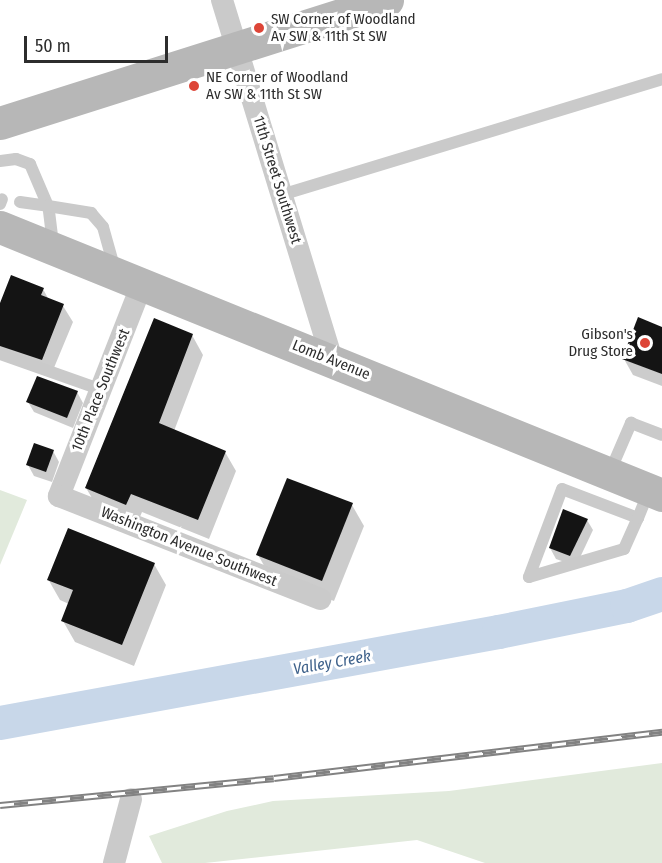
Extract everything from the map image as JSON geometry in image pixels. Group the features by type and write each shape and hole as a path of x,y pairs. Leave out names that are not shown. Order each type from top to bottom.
{"main road":[{"path":"0,123 381,1"},
{"name":"Lomb Avenue","path":"1,210 53,248 332,360 595,481 650,501"}],"street":[{"name":"11th Street Southwest","path":"222,0 332,360"},
{"name":"10th Place Southwest","path":"59,496 102,390 129,279"},
{"name":"Washington Avenue Southwest","path":"59,496 320,599"},
{"path":"114,863 131,799"}],"lane":[{"path":"281,195 662,79"},
{"path":"0,160 16,159 30,164 48,206 53,248"},
{"path":"25,197 48,206 91,213 103,227 129,279"},
{"path":"0,354 102,390"},
{"path":"650,501 624,549 529,577 562,489 595,481 631,423 662,435"}],"shaded area":[{"path":"0,490 27,500 0,565"},
{"path":"662,763 662,863 485,863 417,840 205,863 162,863 149,836 227,811 273,801 449,791"}],"building":[{"path":"11,275 44,288 41,295 64,304 42,360 0,346 0,303"},
{"name":"Gibson's Drug Store","path":"638,317 662,327 662,374 622,359"},
{"path":"154,318 193,334 159,423 226,451 198,520 131,494 126,505 85,488"},
{"path":"37,376 78,391 67,418 26,402"},
{"path":"34,443 54,450 46,472 26,465"},
{"path":"287,478 353,503 322,581 256,555"},
{"path":"563,509 588,519 570,556 549,548"},
{"path":"68,528 155,563 122,645 61,621 73,590 47,580"}],"waterway":[{"name":"Valley Creek","path":"0,723 499,632 627,606 662,594"}],"railway":[{"path":"0,805 274,778 662,732"}],"place":[{"name":"SW Corner of Woodland Av SW & 11th St SW","path":"259,28"},
{"name":"NE Corner of Woodland Av SW & 11th St SW","path":"194,86"},
{"name":"Gibson's Drug Store","path":"645,343"}]}
